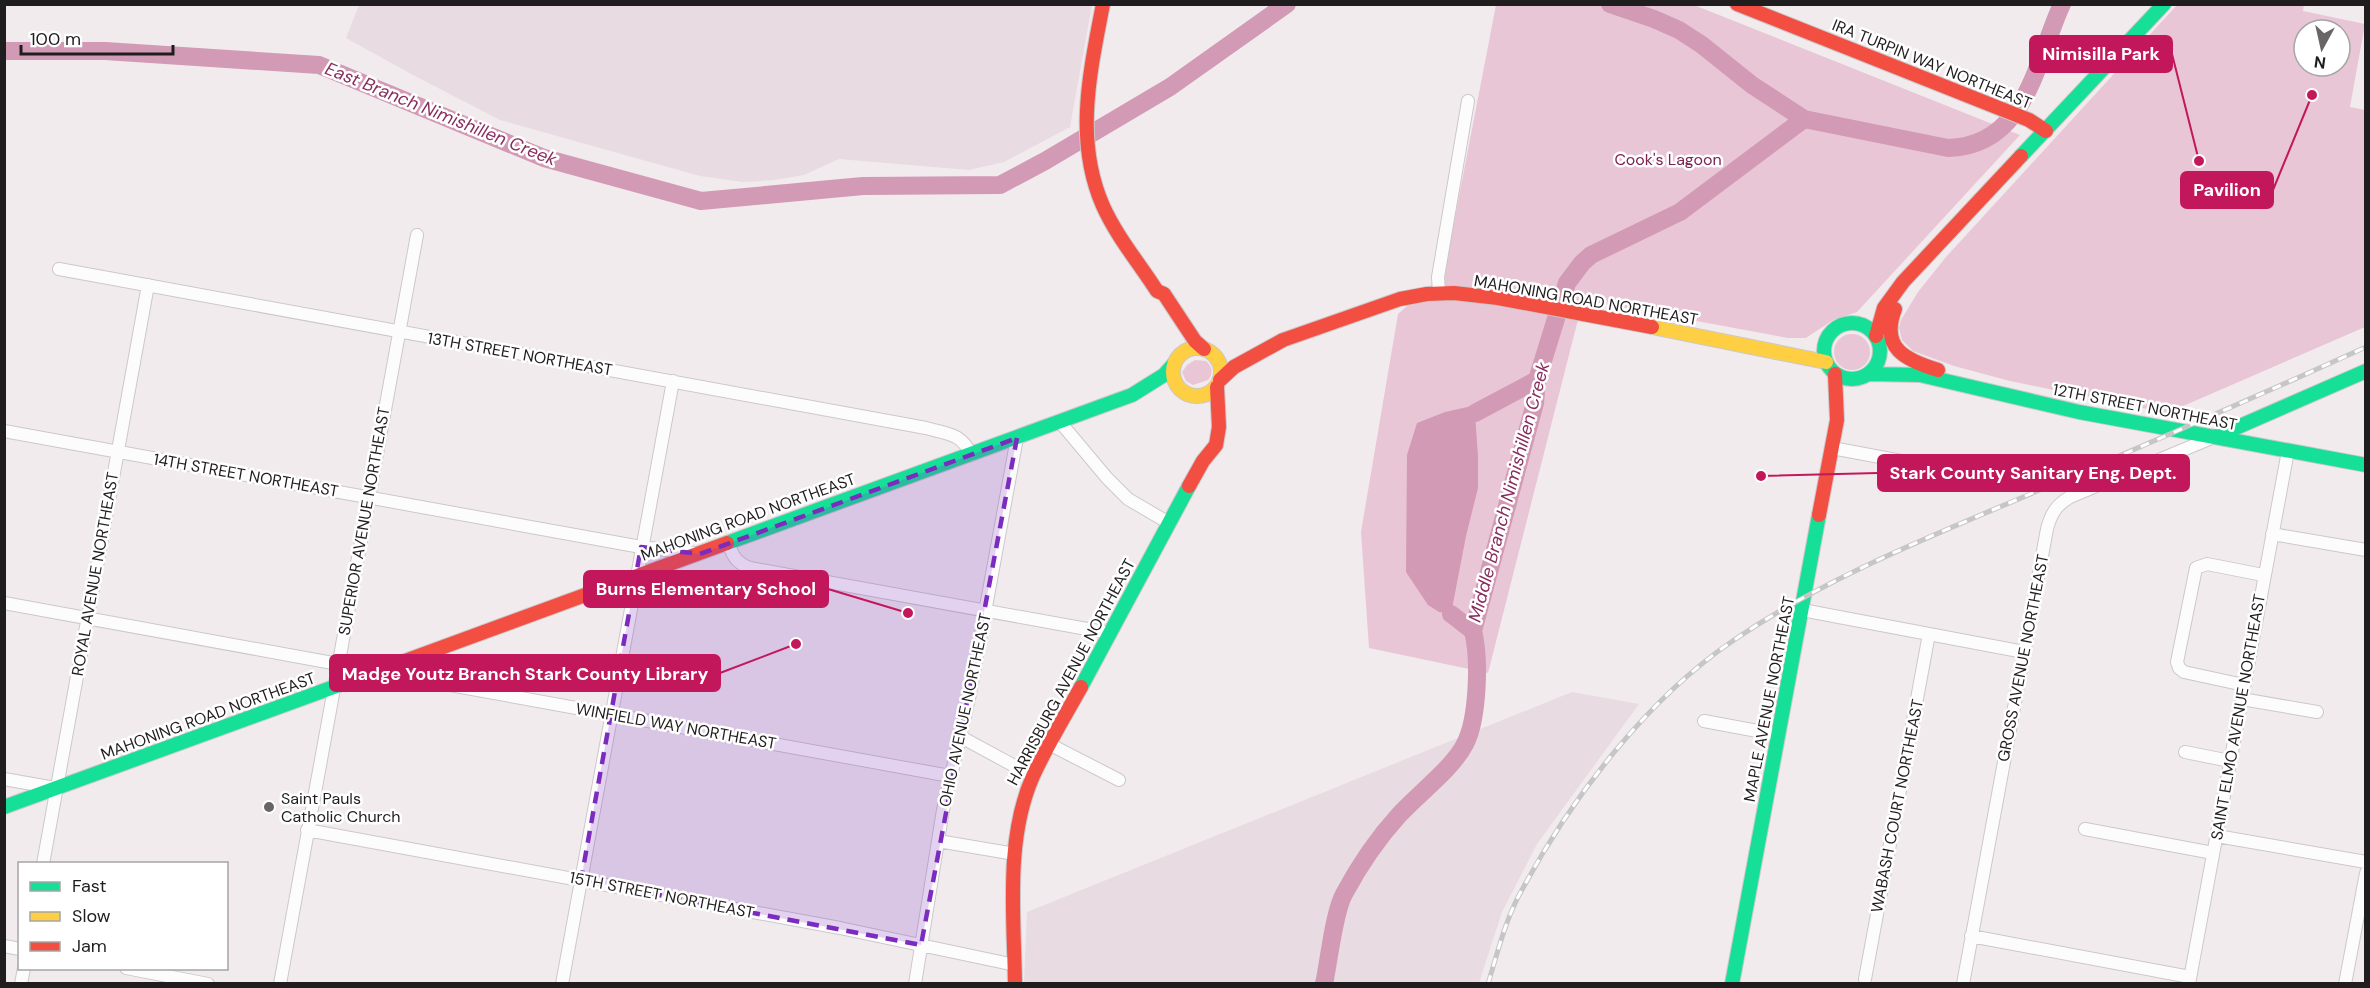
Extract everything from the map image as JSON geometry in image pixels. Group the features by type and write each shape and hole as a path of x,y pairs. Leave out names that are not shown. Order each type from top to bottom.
{"main road":[{"path":"1103,4 1084,112 1086,156 1093,182 1104,207 1157,291 1164,294 1195,341 1216,357 1221,366 1218,384 1205,395 1190,396 1175,382 1173,374 1180,344 1179,335 1156,298 1157,291"},
{"name":"IRA TURPIN WAY NORTHEAST","path":"1737,4 2029,120 2046,131"},
{"path":"1903,282 1882,295 1868,314 1856,323 1840,326 1826,340 1824,349 1830,368 1845,379 1864,377 1879,361 1878,340 1884,308 1903,282 2164,4"},
{"path":"1939,244 1937,256 1910,286 1893,312 1888,328 1891,342 1902,355 1914,362 1981,382 1999,395"},
{"name":"MAHONING ROAD NORTHEAST","path":"1218,384 1237,364 1272,350 1283,340 1380,305 1415,296 1439,293 1483,296 1536,305 1781,352 1830,368"},
{"path":"1856,323 1867,327 1878,340"},
{"name":"MAHONING ROAD NORTHEAST","path":"1207,350 1230,353 1270,339 1283,340"},
{"name":"MAHONING ROAD NORTHEAST","path":"1781,352 1826,340"},
{"name":"12TH STREET NORTHEAST","path":"1878,340 1890,356 1920,375 1999,395 2366,465"},
{"path":"1176,361 1188,350 1207,350"},
{"name":"MAHONING ROAD NORTHEAST","path":"4,807 1132,395 1138,388 1163,376 1176,361"},
{"name":"MAPLE AVENUE NORTHEAST","path":"1732,984 1837,420 1830,368"},
{"path":"2215,437 2366,371"},
{"name":"12TH STREET NORTHEAST","path":"1864,377 1882,372 1907,376 1920,375"},
{"name":"MAPLE AVENUE NORTHEAST","path":"1837,420 1843,411 1849,393 1864,377"},
{"name":"HARRISBURG AVENUE NORTHEAST","path":"1203,461 1210,456 1220,432 1215,404 1218,384"},
{"name":"MAHONING ROAD NORTHEAST","path":"1132,395 1141,398 1164,391 1190,396"},
{"name":"HARRISBURG AVENUE NORTHEAST","path":"1015,984 1015,854 1019,814 1033,776 1049,744 1203,461 1209,432 1203,410 1190,396"}],"street":[{"path":"1439,293 1438,277 1468,101"},
{"name":"SUPERIOR AVENUE NORTHEAST","path":"280,984 417,235"},
{"name":"13TH STREET NORTHEAST","path":"59,269 926,428 960,437 971,454"},
{"name":"ROYAL AVENUE NORTHEAST","path":"43,862 148,285"},
{"path":"562,984 673,381"},
{"path":"1060,422 1128,500 1169,523"},
{"name":"14TH STREET NORTHEAST","path":"4,431 642,547 700,554"},
{"name":"GROSS AVENUE NORTHEAST","path":"1963,984 2047,529 2056,507 2070,497 2215,437"},
{"name":"OHIO AVENUE NORTHEAST","path":"915,984 950,776 961,737 1017,438"},
{"path":"1832,447 2019,483"},
{"name":"SAINT ELMO AVENUE NORTHEAST","path":"2190,980 2288,451"},
{"path":"2272,534 2366,550"},
{"path":"728,543 735,560 750,568 1109,633"},
{"path":"2244,685 2184,672 2179,668 2177,662 2195,570 2199,565 2207,564 2264,575"},
{"path":"4,603 338,664"},
{"path":"1802,610 2024,652"},
{"name":"WABASH COURT NORTHEAST","path":"1865,979 1929,634"},
{"name":"WINFIELD WAY NORTHEAST","path":"413,658 422,675 432,681 950,776"},
{"path":"2242,699 2317,712"},
{"path":"1704,721 1779,735"},
{"path":"961,737 1033,776"},
{"path":"1049,744 1119,780"},
{"path":"2185,752 2230,761"},
{"path":"4,779 57,788"},
{"path":"2085,829 2213,853"},
{"name":"15TH STREET NORTHEAST","path":"308,830 911,942 1015,965"},
{"path":"2217,836 2366,862"},
{"path":"938,841 1015,854"},
{"path":"2345,984 2366,873"},
{"path":"1971,936 2190,980"},
{"path":"131,970 208,984"}],"highlighted area":[{"path":"1017,438 921,945 581,880 641,547 700,554"}],"shaded area":[{"path":"359,4 1092,5 1070,127 1004,162 969,170 839,159 804,175 743,182 700,176 500,120 346,38"},
{"path":"1472,406 1475,413 1478,488 1451,614 1439,612 1428,605 1406,572 1407,455 1417,423 1445,412"},
{"path":"1572,692 1639,704 1537,844 1502,912 1479,983 1024,983 1027,912"}],"green space":[{"name":"Cook's Lagoon","path":"1496,5 1694,5 2020,135 1857,312 1833,320 1806,338 1788,338 1583,300 1488,673 1369,648 1361,532 1398,314 1444,274"},
{"path":"2177,5 2304,5 2303,11 2336,18 2292,18 2292,78 2352,78 2352,21 2365,24 2350,107 2365,110 2365,327 2167,413 2010,381 1954,366 1913,351 1902,340 1899,328 1901,320 1918,292 1946,257"},
{"path":"1852,334 1865,339 1870,352 1865,365 1852,370 1839,365 1834,352 1839,339"},
{"path":"1195,360 1206,361 1212,373 1208,380 1193,385 1186,381 1182,372"}],"waterway":[{"name":"East Branch Nimishillen Creek","path":"4,51 105,51 319,65 544,158 701,201 863,186 1000,185 1170,87 1287,4"},
{"path":"1610,4 1679,30 1702,45 1752,85 1804,119 1948,148 1975,144 1995,133 2012,116 2035,74 2062,4"},
{"name":"Middle Branch Nimishillen Creek","path":"1324,984 1337,912 1344,894 1384,833 1452,762 1465,744 1469,733 1475,705 1477,672 1473,631 1535,403 1537,380 1567,283 1591,255 1680,212 1804,119"},
{"path":"1475,413 1537,380"},
{"path":"1451,614 1473,631"}],"railway":[{"path":"1488,984 1503,934 1517,899 1565,819 1589,785 1642,720 1672,690 1734,640 1771,616 1848,574 2366,347"}],"traffic: fast":[{"path":"2021,156 2164,4"},
{"path":"1846,323 1858,323 1868,327 1876,335 1880,351 1876,367 1868,375 1858,379 1846,379 1836,375 1828,367 1824,357 1824,345 1828,335 1836,327 1846,323"},
{"path":"727,543 1132,395 1164,375 1174,364"},
{"path":"2215,437 2366,371"},
{"path":"1869,374 1920,375 2079,412 2366,465"},
{"path":"1081,687 1189,486"},
{"path":"1732,984 1819,515"},
{"path":"4,807 364,676"}],"traffic: slow":[{"path":"1652,327 1826,362"},
{"path":"1192,348 1202,348 1214,355 1221,367 1221,372 1221,377 1214,389 1202,396 1192,396 1177,385 1173,377 1173,367 1184,352 1192,348"}],"traffic: jam":[{"path":"1103,4 1093,55 1087,106 1089,156 1094,181 1103,206 1121,239 1157,291 1164,294 1195,341 1204,349"},
{"path":"1737,4 2029,120 2046,131"},
{"path":"1876,336 1884,308 1903,282 2021,156"},
{"path":"1220,380 1234,367 1283,340 1400,299 1427,294 1454,293 1498,298 1652,327"},
{"path":"1895,309 1891,322 1893,343 1906,357 1938,370"},
{"path":"1819,515 1837,420 1835,374"},
{"path":"1189,486 1203,461 1216,445 1219,427 1217,387"},
{"path":"364,676 727,543"},
{"path":"1015,984 1013,878 1018,826 1033,776 1081,687"}],"place":[{"name":"Pavilion","path":"2312,95"},
{"name":"Nimisilla Park","path":"2199,161"},
{"name":"Stark County Sanitary Eng. Dept.","path":"1761,476"},
{"name":"Burns Elementary School","path":"908,613"},
{"name":"Madge Youtz Branch Stark County Library","path":"796,644"},
{"name":"Saint Pauls Catholic Church","path":"269,807"}]}
